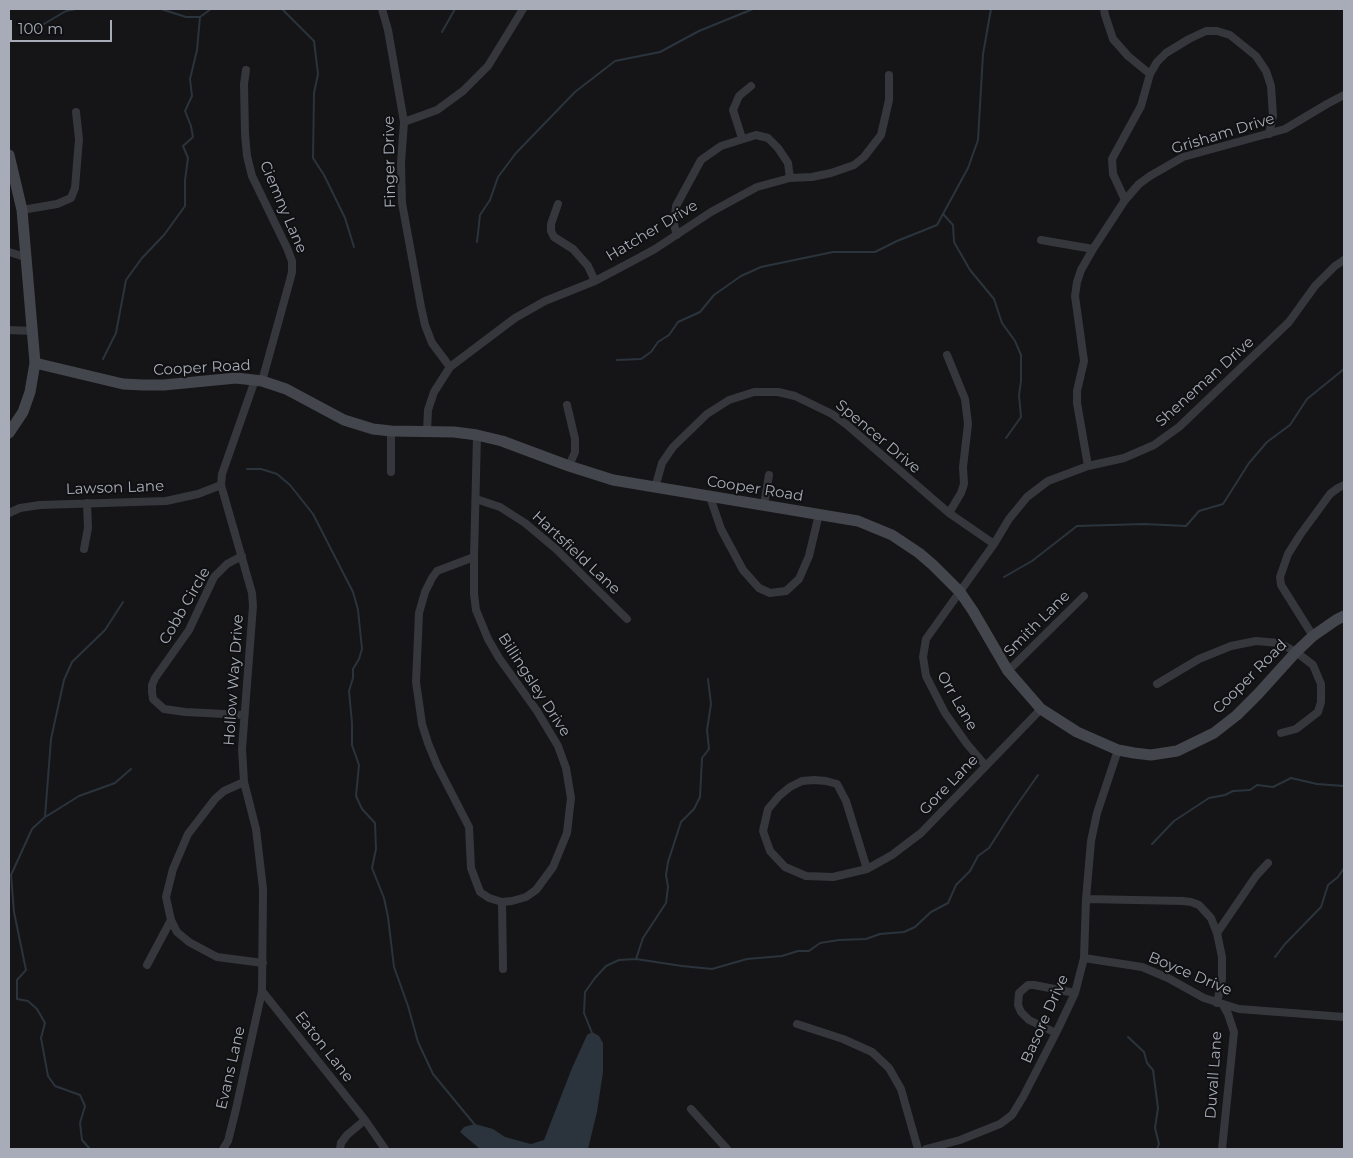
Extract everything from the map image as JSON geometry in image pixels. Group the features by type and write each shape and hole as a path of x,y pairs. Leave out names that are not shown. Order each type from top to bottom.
{"street":[{"name":"Finger Drive","path":"382,9 388,30 404,122 401,163 402,203 421,307 432,344 450,367"},
{"path":"404,122 437,110 463,91 488,66 523,9"},
{"path":"1104,9 1104,15 1113,39 1128,56 1150,74"},
{"path":"1125,200 1113,174 1112,159 1142,106 1150,74 1157,62 1166,53 1188,39 1206,32 1217,31 1230,35 1256,56 1266,71 1271,86 1273,116 1269,134"},
{"name":"Ciemny Lane","path":"246,70 244,84 245,134 252,176 292,261 290,280 259,380"},
{"name":"Hatcher Drive","path":"427,432 428,410 434,392 450,367 515,318 545,301 596,281 647,253 757,186 790,178 812,177 837,171 854,164 864,157 881,134 889,100 889,74"},
{"path":"742,138 733,110 739,96 750,86"},
{"name":"Grisham Drive","path":"1088,466 1077,403 1077,391 1084,361 1075,296 1081,270 1093,248 1125,200 1144,180 1184,157 1285,129 1344,95"},
{"path":"22,210 57,204 71,198 75,188 79,139 76,112"},
{"path":"676,235 674,225 676,206 701,160 721,146 756,135 768,138 778,148 788,163 790,178"},
{"path":"9,155 22,210 35,363 30,392 23,412 9,433"},
{"path":"558,204 551,224 551,231 554,237 573,250 588,266 596,281"},
{"path":"1041,240 1093,248"},
{"path":"9,252 25,257"},
{"name":"Sheneman Drive","path":"960,592 1009,519 1027,497 1048,481 1088,466 1124,458 1154,445 1179,427 1290,322 1316,286 1335,266 1344,260"},
{"path":"9,330 33,331"},
{"path":"947,355 965,399 968,424 963,468 964,484 949,513"},
{"name":"Cooper Road","path":"35,363 114,382 137,385 164,385 236,378 259,380 292,393 344,420 373,429 477,435 502,441 613,480 858,521 892,535 920,553 960,592 1008,671 1041,708 1077,732 1118,750 1152,755 1164,754 1183,748 1214,733 1237,715 1313,636 1344,616"},
{"name":"Hollow Way Drive","path":"259,380 222,474 221,485 242,556 254,606 242,749 244,782 256,829 263,889 262,991"},
{"name":"Spencer Drive","path":"655,488 662,464 673,447 707,414 729,400 754,392 778,392 795,396 846,424 949,513 994,544"},
{"path":"567,405 575,439 570,466"},
{"path":"391,431 391,472"},
{"name":"Billingsley Drive","path":"477,435 474,558 475,602 488,639 537,711 558,746 566,768 571,798 567,833 554,867 536,890 526,897 502,902"},
{"path":"764,505 769,475"},
{"name":"Lawson Lane","path":"9,513 20,508 40,505 166,501 198,494 221,485"},
{"path":"1313,636 1285,593 1280,577 1288,554 1300,535 1330,494 1344,485"},
{"path":"710,497 721,529 743,570 759,588 770,593 786,591 799,579 809,556 819,514"},
{"name":"Hartsfield Lane","path":"476,499 500,507 525,523 556,549 627,619"},
{"path":"84,549 88,528 86,503"},
{"name":"Cobb Circle","path":"242,556 227,564 214,577 189,630 155,678 152,692 153,699 164,709 244,715"},
{"path":"474,558 437,571 425,592 419,613 416,682 422,724 428,743 436,765 469,828 471,868 474,878 480,892 489,898 502,902 503,969"},
{"name":"Orr Lane","path":"960,592 926,639 923,657 926,676 945,713 966,744 986,766"},
{"name":"Smith Lane","path":"1008,671 1084,596"},
{"path":"1156,684 1199,658 1237,645 1256,642 1279,643 1296,652 1313,665 1321,684 1318,712 1296,728 1281,733"},
{"name":"Gore Lane","path":"867,869 846,801 837,784 820,780 802,781 790,787 779,796 768,809 763,831 770,851 785,867 806,876 819,878 833,877 867,869 892,855 921,833 1041,708"},
{"name":"Basore Drive","path":"926,1149 960,1140 1000,1124 1012,1115 1056,1033 1075,993 1084,958 1086,899 1091,841 1097,813 1118,750"},
{"path":"244,782 224,791 215,799 188,834 168,882 166,897 171,920 177,932 189,942 217,957 263,963"},
{"path":"1217,933 1256,876 1268,863"},
{"path":"1086,899 1191,902 1204,910 1217,933 1222,956 1220,1004"},
{"path":"147,965 171,920"},
{"name":"Boyce Drive","path":"1084,958 1142,967 1168,978 1204,998 1240,1010 1344,1016"},
{"path":"1056,1033 1029,1020 1021,1012 1018,1005 1019,993 1028,986 1034,985 1075,993"},
{"name":"Eaton Lane","path":"262,991 365,1120 385,1149"},
{"name":"Evans Lane","path":"223,1149 228,1141 236,1109 262,991"},
{"name":"Duvall Lane","path":"1220,1004 1228,1014 1234,1032 1222,1149"},
{"path":"797,1024 843,1039 872,1052 889,1068 901,1089 918,1149"},
{"path":"691,1109 727,1149"},
{"path":"340,1149 341,1143 347,1135 365,1120"}],"shaded area":[{"path":"592,1032 599,1036 603,1043 603,1072 597,1112 588,1149 480,1149 460,1132 464,1127 475,1124 493,1129 505,1137 531,1144 544,1140 572,1068 587,1035"}],"waterway":[{"path":"37,28 66,11 76,9"},
{"path":"161,9 186,17 200,17"},
{"path":"103,359 116,333 126,280 142,258 164,235 185,206 185,180 188,158 183,146 193,137 185,111 192,96 190,79 197,50 200,17 211,9"},
{"path":"282,9 314,41 318,74 314,93 313,158 324,175 345,218 354,247"},
{"path":"442,32 455,9"},
{"path":"477,242 480,215 490,200 498,177 516,153 575,92 615,61 660,52 699,31 753,9"},
{"path":"617,360 641,359 651,352 658,342 669,335 678,322 700,312 714,295 741,276 761,267 833,252 875,252 937,225 968,168 978,140 983,54 991,9"},
{"path":"943,214 953,225 954,242 970,270 994,299 1002,323 1015,341 1021,355 1019,395 1021,417 1006,438"},
{"path":"1004,577 1032,561 1077,526 1144,524 1186,526 1199,511 1223,504 1249,463 1267,442 1290,425 1307,399 1344,369"},
{"path":"247,469 261,469 277,474 290,485 313,514 353,592 358,610 362,649 353,669 353,678 349,691 352,745 359,765 356,796 362,809 375,823 376,849 372,868 384,898 394,967 418,1042 433,1074 475,1125"},
{"path":"90,1149 82,1140 80,1123 85,1106 80,1095 55,1086 48,1076 41,1038 45,1023 37,1009 28,1001 17,999 17,980 26,970 14,912 11,875 32,829 45,817 51,739 64,680 72,662 105,630 123,602"},
{"path":"636,959 643,938 666,903 668,862 681,822 694,809 700,797 702,758 709,749 707,730 711,704 708,679"},
{"path":"47,816 79,796 115,783 131,769"},
{"path":"592,1033 584,1013 585,992 606,966 619,960 636,959 712,969 747,959 782,956 798,951 809,951 820,943 866,939 880,934 904,932 915,927 931,912 948,903 956,885 970,871 978,856 989,848 1038,775"},
{"path":"1152,844 1174,821 1209,798 1225,795 1233,791 1250,790 1257,785 1273,787 1291,778 1317,784 1344,786"},
{"path":"1275,957 1321,907 1328,885 1338,877 1344,868"},
{"path":"1128,1037 1144,1052 1147,1063 1153,1070 1158,1108 1155,1128 1159,1144 1157,1149"}]}
